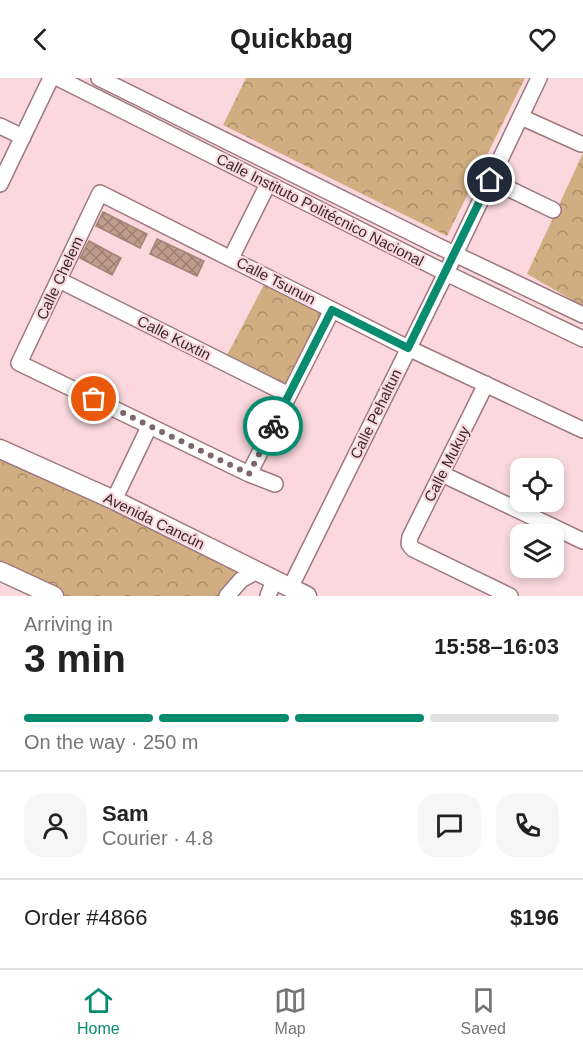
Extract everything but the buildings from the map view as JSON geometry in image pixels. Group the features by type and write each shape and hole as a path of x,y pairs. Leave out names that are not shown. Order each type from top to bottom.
{"main road":[{"name":"Avenida Cancún","path":"0,449 114,500 257,571 277,588 307,596"},
{"path":"0,571 42,593"}],"street":[{"path":"0,184 51,78"},
{"name":"Calle Instituto Politécnico Nacional","path":"57,78 583,339"},
{"name":"Calle Instituto Politécnico Nacional","path":"99,78 583,315"},
{"name":"Calle Pehaltun","path":"277,588 408,348 539,78"},
{"path":"521,117 581,144"},
{"path":"0,126 23,137"},
{"path":"490,180 553,210"},
{"path":"231,258 268,184"},
{"name":"Calle Tsunun","path":"100,193 408,348 583,430"},
{"name":"Calle Chelem","path":"100,193 19,363 149,427"},
{"name":"Calle Kuxtin","path":"59,280 289,395"},
{"path":"249,474 332,310"},
{"name":"Calle Mukuy","path":"486,384 410,537 409,544 413,549 510,596"},
{"path":"114,500 149,427 275,484"},
{"path":"442,474 583,541"},
{"path":"227,596 241,580 257,571"}],"green space":[{"path":"246,78 525,78 447,236 223,125"},
{"path":"583,153 583,306 527,274"},
{"path":"268,277 332,310 289,393 224,361"},
{"path":"0,451 257,571 227,596 53,596 0,571"}],"way so far":[{"path":"94,399 249,474 273,426"}],"route":[{"path":"273,426 332,310 408,348 490,180"}]}
